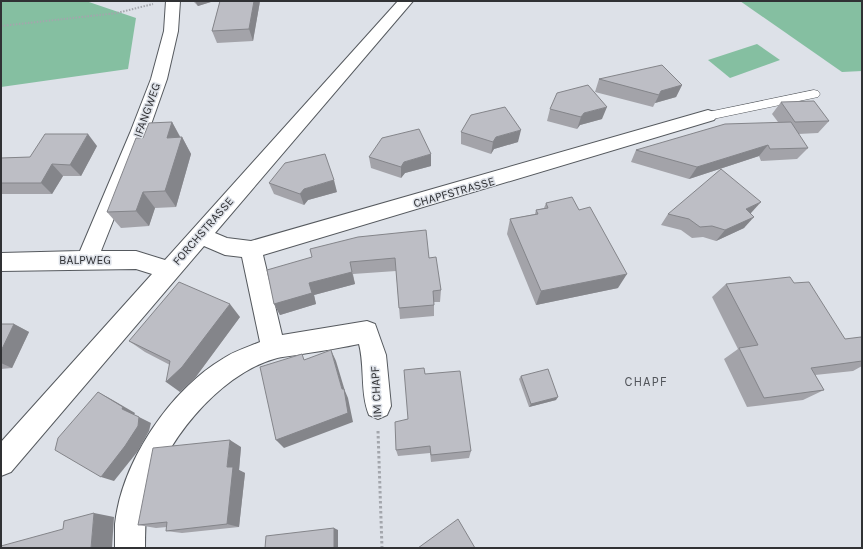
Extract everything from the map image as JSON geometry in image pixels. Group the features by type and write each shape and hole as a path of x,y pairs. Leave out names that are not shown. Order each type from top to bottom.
{"street":[{"name":"FORCHSTRASSE","path":"1,462 168,270 406,1"},
{"name":"IFANGWEG","path":"87,260 139,133 159,79 171,31 165,2"},
{"name":"CHAPFSTRASSE","path":"199,235 225,246 251,250 708,116"},
{"path":"251,250 272,348"},
{"name":"BALPWEG","path":"1,262 136,260 168,270"},
{"name":"IM CHAPF","path":"130,548 130,523 139,485 156,448 192,399 232,367 272,348 367,332 374,355 378,406"}],"lane":[{"path":"708,116 814,94"}],"path":[{"path":"1,26 116,13 165,2"},
{"name":"IM CHAPF","path":"378,406 382,548"}],"green space":[{"path":"1,1 86,1 136,18 128,69 1,87"},
{"path":"740,1 862,1 862,71 842,72"},
{"path":"757,44 780,60 730,78 708,60"}],"building":[{"path":"220,1 254,1 249,29 212,31"},
{"path":"662,65 682,85 661,91 659,95 599,79"},
{"path":"588,85 607,107 584,113 581,117 550,109 557,93"},
{"path":"814,101 829,121 795,122 781,102"},
{"path":"505,107 521,130 496,137 493,142 461,132 471,115"},
{"path":"172,122 167,138 182,137 165,191 143,192 136,211 107,212 136,138 143,138 149,123"},
{"path":"791,122 808,148 770,149 768,145 697,167 636,150 725,124"},
{"path":"419,129 431,154 404,162 401,167 369,157 382,138"},
{"path":"45,134 88,134 70,165 52,164 41,183 1,183 1,158 30,157"},
{"path":"325,154 334,180 304,189 300,194 269,183 285,163"},
{"path":"721,169 761,202 746,209 754,217 725,230 712,226 700,227 689,219 668,214"},
{"path":"572,197 579,210 590,207 627,274 541,291 510,219 538,214 536,210 548,208 546,203"},
{"path":"426,230 429,258 436,257 441,290 433,291 434,305 399,308 395,258 350,262 352,272 309,283 312,293 274,304 267,270 312,257 310,249 358,237"},
{"path":"790,277 794,283 809,282 845,339 861,337 862,361 811,368 824,390 764,398 739,348 758,345 726,284"},
{"path":"179,282 230,304 182,367 166,382 170,361 129,341"},
{"path":"1,324 14,324 1,351"},
{"path":"331,350 342,389 344,389 348,413 276,440 260,367 302,354 304,360"},
{"path":"424,368 425,374 460,371 471,451 431,455 430,446 396,450 395,422 408,419 404,370"},
{"path":"548,369 558,397 531,404 521,376"},
{"path":"98,392 123,407 122,409 139,417 138,426 125,446 101,477 55,450 58,438"},
{"path":"230,440 227,467 233,467 227,524 166,531 167,522 138,525 153,448"},
{"path":"94,513 91,548 1,548 1,546 63,529 64,521"},
{"path":"458,519 475,548 418,548"},
{"path":"334,528 334,548 265,548 266,536"}],"district":[{"name":"CHAPF","path":"646,381"}]}
